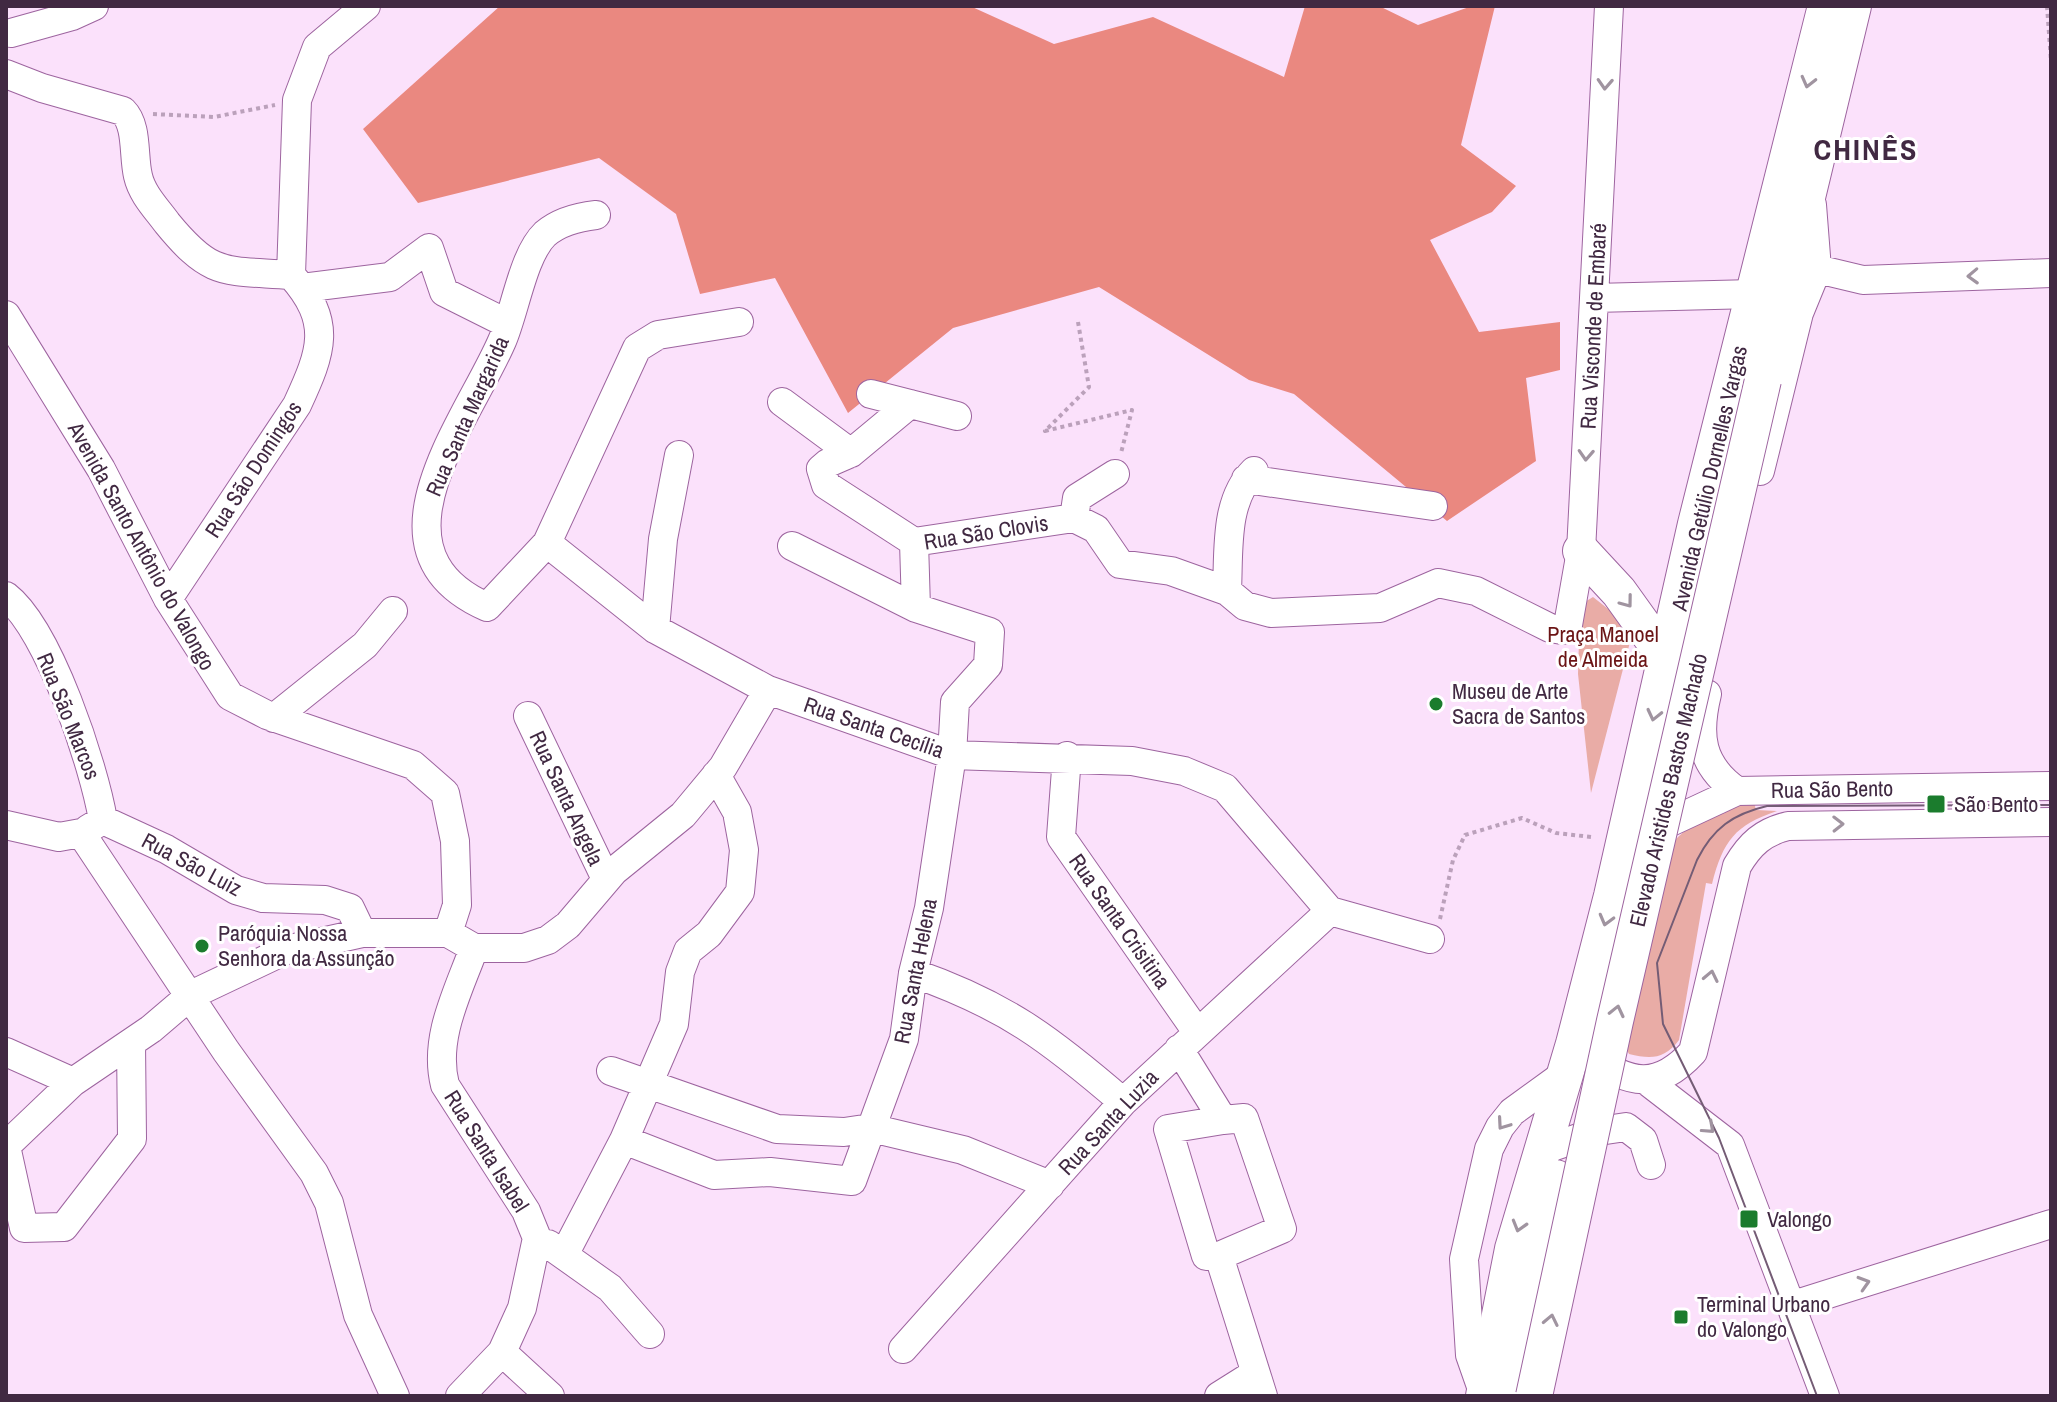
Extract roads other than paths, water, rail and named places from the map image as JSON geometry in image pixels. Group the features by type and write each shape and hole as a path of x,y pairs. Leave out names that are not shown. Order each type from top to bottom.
{"main road":[{"name":"Avenida Getúlio Dornelles Vargas","path":"1492,1396 1513,1249 1552,1146 1608,841 1667,659 1826,6"},
{"name":"Elevado Aristides Bastos Machado","path":"1534,1396 1615,1021 1853,6"},
{"path":"1581,551 1619,592 1667,659"}],"street":[{"path":"9,35 50,6"},
{"path":"9,35 94,6"},
{"name":"Rua São Domingos","path":"168,599 297,405 309,379 321,324 296,281 297,100 317,47 366,6"},
{"name":"Rua Visconde de Embaré","path":"1227,591 1245,606 1271,613 1323,612 1380,608 1438,583 1476,591 1550,628 1562,630 1568,625 1581,551 1609,6"},
{"path":"6,74 42,88 123,111 131,123 139,178 148,198 197,257 213,268 296,281 390,277 429,248 444,292 508,324"},
{"path":"1737,791 1711,767 1703,751 1703,712 1799,313 1817,269 1811,186"},
{"name":"Rua Santa Margarida","path":"596,215 561,224 535,246 508,324 430,491 425,539 449,583 461,596 487,607 547,543 637,348 658,335 739,322"},
{"path":"1817,269 1863,280 2051,273"},
{"path":"1594,298 1754,294"},
{"name":"Avenida Santo Antônio do Valongo","path":"6,315 17,348 101,469 168,599 230,696 274,718 413,765 445,793 455,841 457,905 448,933"},
{"path":"871,394 957,416"},
{"path":"782,402 851,453"},
{"path":"910,404 851,453 821,469 826,485 914,542"},
{"path":"655,629 663,539 679,455"},
{"path":"1115,474 1077,498 1085,524 1120,564 1171,571 1227,591 1231,521 1250,475 1433,506"},
{"name":"Rua São Clovis","path":"916,608 914,542 1085,524"},
{"name":"Rua Santa Cecília","path":"547,543 655,629 768,690 952,755 1067,756 1132,761 1184,771 1225,788 1330,911"},
{"path":"792,546 916,608 990,632 988,665 955,702 952,755"},
{"name":"Rua São Marcos","path":"6,596 34,633 56,675 96,779 92,826"},
{"path":"274,718 365,645 393,611"},
{"path":"131,1043 132,1139 64,1227 24,1228 6,1146 73,1082 131,1043 191,995 286,950 362,933 448,933 474,948 524,948 548,940 568,925 606,879 683,815 716,775 768,690"},
{"name":"Rua Santa Angela","path":"528,716 606,879"},
{"name":"Rua Santa Helena","path":"624,1140 714,1175 770,1172 852,1181 904,1039 913,973 929,908 952,755"},
{"name":"Rua Santa Crisitina","path":"1067,756 1061,837 1188,1040 1223,1120"},
{"path":"565,1253 624,1140 674,1024 680,972 688,951 709,934 740,892 744,850 737,812 716,775"},
{"name":"Rua São Bento","path":"1608,841 1737,791 2051,786"},
{"name":"Rua São Bento","path":"1647,1081 1674,1069 1693,1052 1733,877 1745,852 1762,836 1788,826 2051,822"},
{"path":"6,825 59,837 92,826 191,995 324,1193 358,1315 395,1396"},
{"name":"Rua São Luiz","path":"92,826 166,849 236,890 263,898 325,900 350,908 362,933"},
{"path":"1330,911 1430,939"},
{"name":"Rua Santa Luzia","path":"903,1349 1123,1102 1330,911"},
{"name":"Rua Santa Isabel","path":"460,1396 502,1352 522,1308 537,1238 526,1211 445,1085 439,1062 443,1035 474,948"},
{"path":"913,973 969,993 1022,1020 1123,1102"},
{"path":"6,1052 73,1082"},
{"path":"1492,1396 1470,1355 1464,1259 1489,1149 1512,1112 1570,1056 1647,1081 1730,1145 1790,1306 1817,1394"},
{"path":"611,1071 777,1129 844,1132 871,1128 963,1150 1050,1185"},
{"path":"1244,1118 1282,1229 1219,1256 1206,1256 1168,1129 1223,1120 1244,1118"},
{"path":"1552,1146 1626,1127 1643,1140 1651,1165"},
{"path":"1790,1306 2051,1224"},
{"path":"537,1238 565,1253 610,1288 650,1334"},
{"path":"1219,1256 1258,1385 1219,1396"},
{"path":"502,1352 550,1396"}],"tram line":[{"path":"1817,1396 1719,1138 1663,1024 1657,963 1697,860 1710,839 1725,824 1744,813 1767,806 2051,805"}],"place":[{"name":"Museu de Arte Sacra de Santos","path":"1436,704"},
{"name":"São Bento","path":"1936,804"},
{"name":"Paróquia Nossa Senhora da Assunção","path":"202,946"},
{"name":"Valongo","path":"1749,1219"},
{"name":"Terminal Urbano do Valongo","path":"1681,1317"}],"district":[{"name":"CHINÊS","path":"1866,149"}],"park label":[{"name":"Praça Manoel de Almeida","path":"1603,646"}]}
